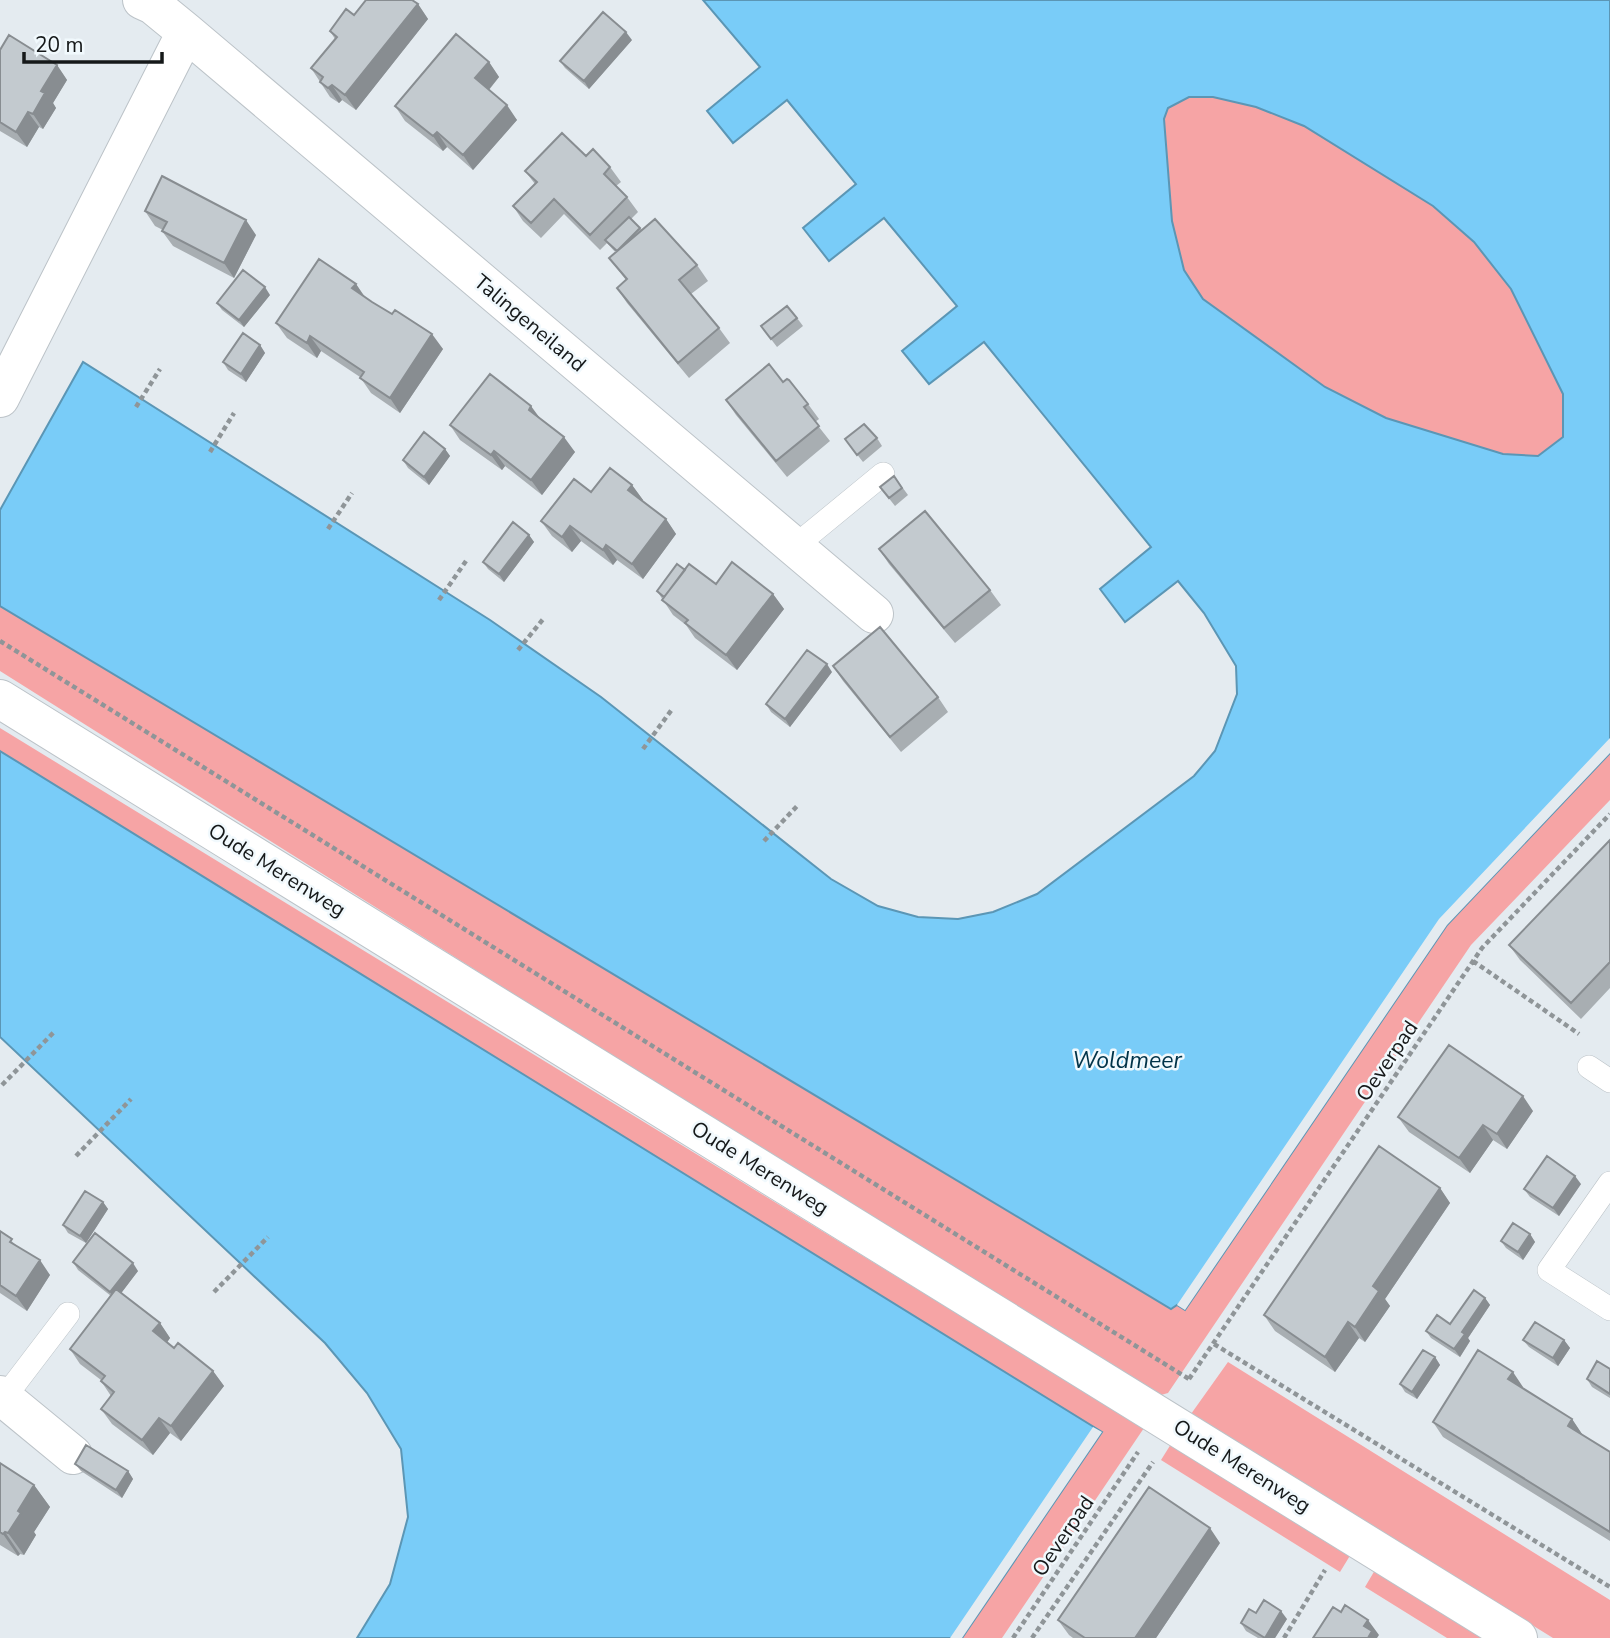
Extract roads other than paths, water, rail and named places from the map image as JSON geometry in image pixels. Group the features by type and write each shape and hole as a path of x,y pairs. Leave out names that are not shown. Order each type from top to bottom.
{"street":[{"name":"Talingeneiland","path":"142,0 153,5 186,32 874,614"},
{"path":"0,398 186,32"},
{"name":"Oude Merenweg","path":"0,699 1518,1638"},
{"path":"2,1396 73,1455"}],"lane":[{"path":"794,547 883,474"},
{"path":"1589,1067 1610,1081"},
{"path":"1610,1183 1549,1270 1610,1309"},
{"path":"2,1396 68,1314"}],"water":[{"name":"Woldmeer","path":"703,0 1610,0 1610,753 1447,925 1185,1310 1177,1305 1171,1309 0,606 0,510 83,362 490,620 601,697 831,879 878,906 918,917 958,919 993,912 1037,894 1194,776 1215,751 1237,694 1236,666 1204,613 1178,581 1125,622 1100,589 1151,547 984,342 929,384 902,351 957,306 884,218 829,261 803,228 856,184 787,100 733,143 707,111 760,67","holes":["1189,97 1213,97 1256,107 1304,126 1433,206 1474,242 1511,289 1563,394 1563,437 1538,456 1503,454 1386,418 1325,387 1203,299 1184,270 1172,221 1164,119 1168,108"]},
{"path":"0,751 1102,1432 962,1638 357,1638 390,1584 408,1517 401,1449 367,1393 325,1343 0,1037"}]}
